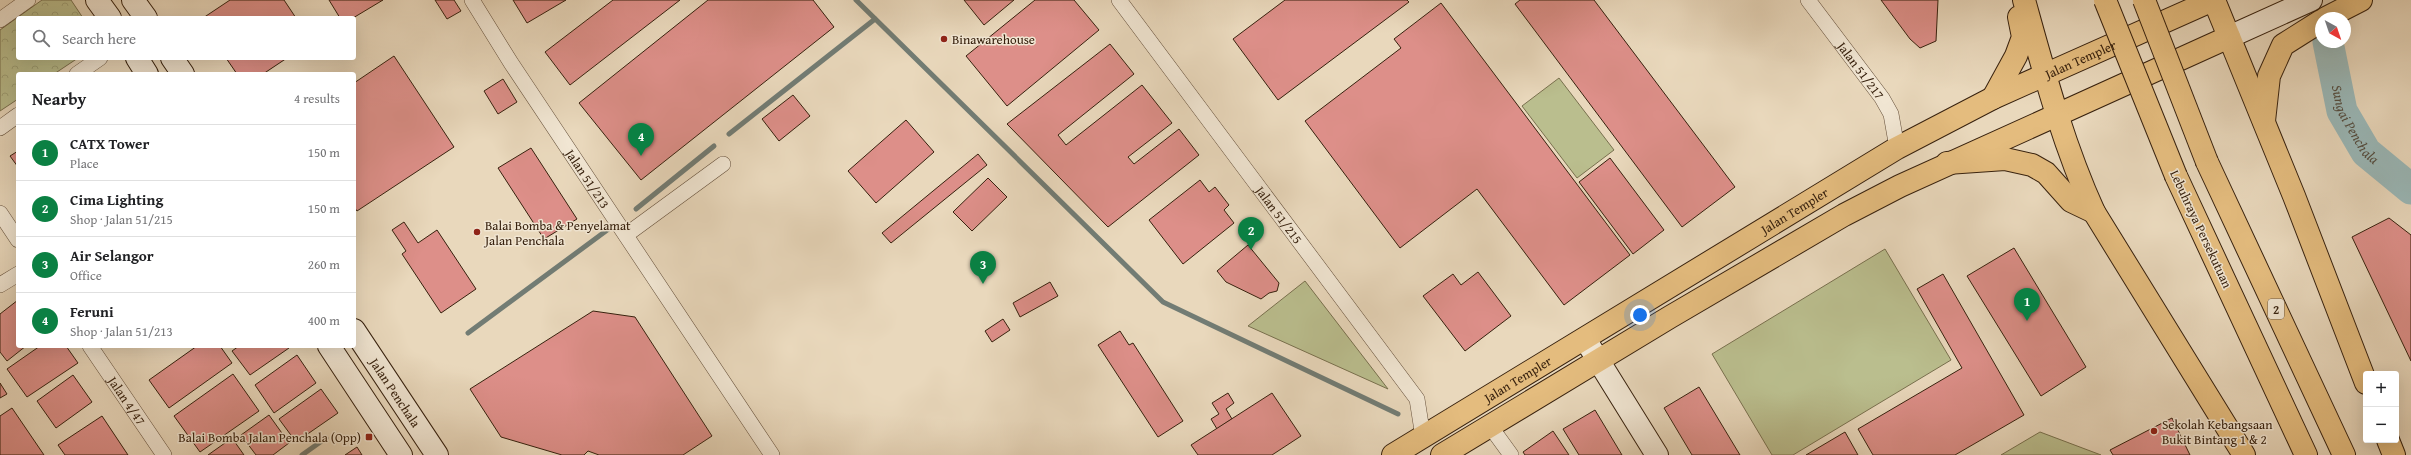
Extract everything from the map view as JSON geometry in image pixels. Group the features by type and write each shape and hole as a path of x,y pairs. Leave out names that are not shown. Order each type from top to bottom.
{"main road":[{"path":"97,0 109,16"},
{"path":"133,0 145,16"},
{"path":"1993,98 2016,56 2023,37 2016,0"},
{"path":"2024,0 2057,114 2079,178 2094,212 2244,455"},
{"name":"Lebuhraya Persekutuan","path":"2105,0 2176,176 2306,455"},
{"name":"2","path":"2144,0 2207,162 2344,455"},
{"path":"2213,0 2264,123 2363,375"},
{"name":"Jalan Templer","path":"1393,455 1897,148 1993,98 2213,0"},
{"path":"2229,37 2311,0"},
{"path":"2338,12 2360,1"},
{"path":"2264,123 2269,76 2283,45 2315,24"},
{"name":"Jalan Templer","path":"1442,455 1844,216 1947,163 2229,37"},
{"path":"138,60 147,72"},
{"path":"173,60 182,72"},
{"path":"1947,163 2005,159 2032,165 2046,173 2071,201 2094,212"},
{"name":"Jalan Penchala","path":"356,333 437,455"},
{"path":"1585,339 1657,455"},
{"path":"330,348 401,455"},
{"path":"2389,443 2394,455"}],"street":[{"path":"0,20 28,0"},
{"name":"Jalan 51/213","path":"472,0 511,63 772,455"},
{"name":"Jalan 51/215","path":"1119,0 1417,399 1423,437"},
{"name":"Jalan 51/217","path":"1808,0 1882,98 1891,114 1897,148"},
{"path":"80,72 97,60"},
{"path":"0,128 16,116"},
{"path":"626,235 723,164"},
{"path":"0,213 16,237"},
{"path":"0,285 16,275"},
{"name":"Jalan 4/47","path":"91,348 164,455"},
{"path":"1490,426 1511,455"}],"green space":[{"path":"42,0 71,0 82,16 20,16"},
{"path":"16,19 16,60 75,60 57,72 16,72 16,100 0,111 0,30"},
{"path":"1559,78 1614,150 1577,178 1522,106"},
{"path":"1885,249 1951,360 1793,455 1772,455 1712,354"},
{"path":"1305,281 1388,389 1248,326"},
{"path":"2040,432 2101,455 2001,455"}],"building":[{"path":"230,0 284,0 295,16 206,16"},
{"path":"329,0 383,0 356,16 339,16"},
{"path":"435,0 454,0 461,11 447,19"},
{"path":"513,0 566,0 527,23"},
{"path":"613,0 680,0 570,85 545,52"},
{"path":"708,0 813,0 834,27 641,180 579,103"},
{"path":"964,0 1014,0 984,25"},
{"path":"1035,0 1074,0 1099,30 1007,106 966,56"},
{"path":"1285,0 1407,0 1409,2 1278,100 1233,39"},
{"path":"1520,0 1594,0 1735,187 1682,227 1515,4"},
{"path":"1881,0 1938,0 1936,41 1920,48 1910,39"},
{"path":"1441,3 1630,255 1564,305 1477,189 1400,248 1305,121 1401,48 1394,39"},
{"path":"1110,44 1134,74 1058,135 1066,145 1142,85 1172,123 1128,157 1134,164 1179,129 1199,155 1108,227 1007,124"},
{"path":"394,56 454,147 357,211 356,210 356,82"},
{"path":"227,60 284,60 266,72 236,72"},
{"path":"503,79 517,102 498,114 484,91"},
{"path":"793,95 810,116 779,141 762,119"},
{"path":"906,120 934,152 876,203 848,171"},
{"path":"531,148 577,219 544,239 498,168"},
{"path":"16,152 16,164 10,156"},
{"path":"978,154 987,165 891,243 882,233"},
{"path":"1610,158 1664,230 1633,254 1579,182"},
{"path":"988,178 1007,197 972,231 953,212"},
{"path":"1200,180 1209,192 1215,187 1229,205 1224,210 1234,223 1183,264 1149,220"},
{"path":"2389,218 2411,235 2411,361 2352,237"},
{"path":"404,222 418,243 437,230 476,289 441,313 402,254 406,251 392,230"},
{"path":"1248,245 1279,283 1277,291 1269,293 1261,299 1226,282 1217,271"},
{"path":"2014,248 2086,367 2041,396 1967,276"},
{"path":"1478,272 1511,316 1465,351 1423,296 1453,274 1461,285"},
{"path":"1943,274 2024,415 1955,455 1873,455 1858,429 1962,368 1917,289"},
{"path":"1050,282 1058,296 1020,317 1013,303"},
{"path":"16,302 16,348 23,348 7,361 0,352 0,314"},
{"path":"593,311 635,317 712,436 683,455 599,455 588,451 584,455 562,455 501,437 470,389"},
{"path":"1003,319 1010,330 992,342 985,331"},
{"path":"1120,331 1129,345 1133,343 1183,421 1158,437 1098,345"},
{"path":"37,348 67,348 78,363 27,397 7,369"},
{"path":"194,348 221,348 232,363 169,408 149,380"},
{"path":"236,348 289,348 250,375 232,351"},
{"path":"297,355 316,383 274,413 255,385"},
{"path":"233,374 259,411 200,452 174,416"},
{"path":"73,375 92,402 56,428 37,401"},
{"path":"0,383 7,394 0,398"},
{"path":"1699,387 1740,455 1692,455 1664,408"},
{"path":"321,389 338,413 296,442 279,419"},
{"path":"1228,393 1234,403 1226,409 1232,419 1217,429 1211,419 1219,414 1212,403"},
{"path":"1272,393 1301,436 1272,455 1198,455 1191,445"},
{"path":"12,408 44,455 0,455 0,416"},
{"path":"1595,410 1622,455 1579,455 1563,429"},
{"path":"269,415 289,443 273,455 256,455 241,435"},
{"path":"102,416 128,455 65,455 58,445"},
{"path":"2172,418 2190,455 2113,455 2110,450"},
{"path":"1553,431 1569,455 1525,455 1523,452"},
{"path":"1845,432 1858,455 1806,455"},
{"path":"232,438 244,455 208,455"},
{"path":"357,447 362,455 345,455"}],"waterway":[{"path":"856,0 1163,302 1398,414"},
{"path":"729,134 875,19"},
{"name":"Sungai Penchala","path":"2329,48 2342,111 2366,152 2411,189"},
{"path":"636,209 714,146"},
{"path":"468,333 614,225"},
{"path":"302,455 326,438"}],"place":[{"name":"Binawarehouse","path":"944,39"},
{"name":"Feruni","path":"641,156"},
{"name":"Balai Bomba & Penyelamat Jalan Penchala","path":"477,232"},
{"name":"Cima Lighting","path":"1251,250"},
{"name":"Air Selangor","path":"983,284"},
{"name":"CATX Tower","path":"2027,321"},
{"name":"Sekolah Kebangsaan Bukit Bintang 1 & 2","path":"2154,431"},
{"name":"Balai Bomba Jalan Penchala (Opp)","path":"369,437"}]}
